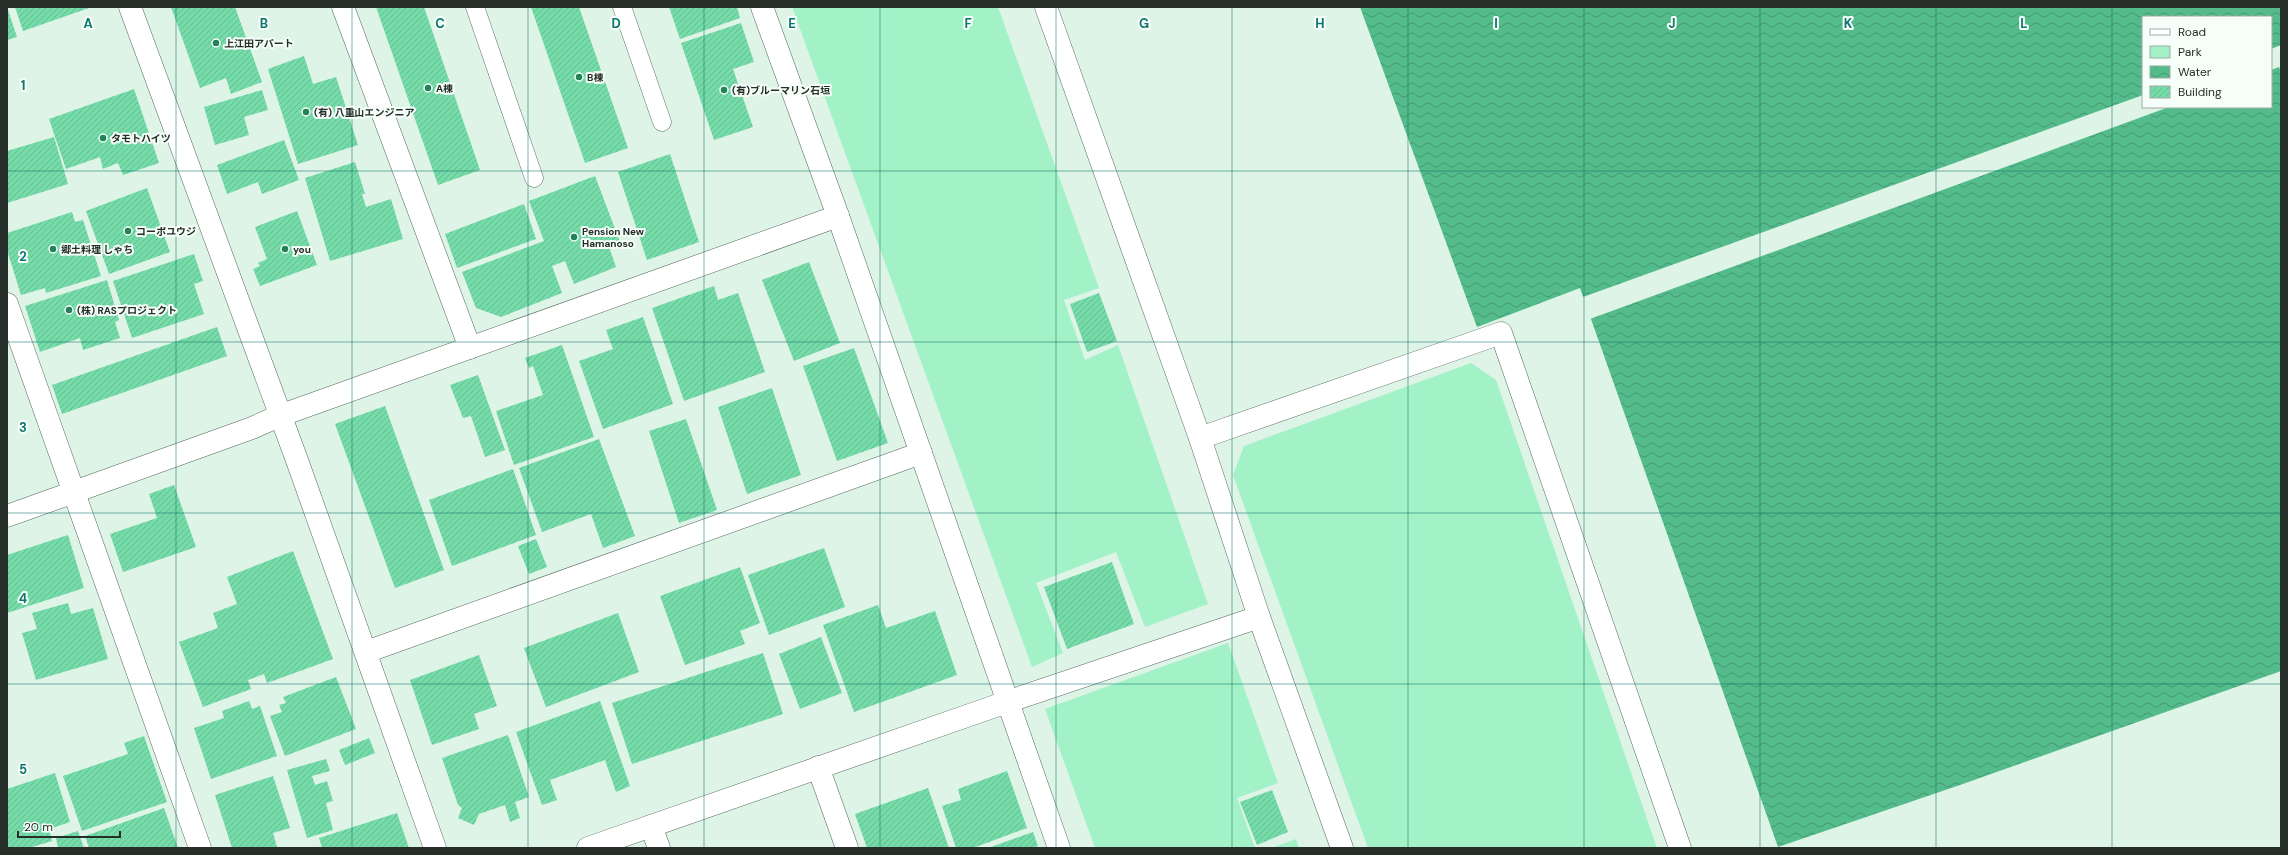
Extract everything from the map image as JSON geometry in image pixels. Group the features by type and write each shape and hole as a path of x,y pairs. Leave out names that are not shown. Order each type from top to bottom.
{"street":[{"path":"130,7 366,652 435,848"},
{"path":"343,7 470,348"},
{"path":"762,7 838,216 1059,848"},
{"path":"1046,7 1200,438 1259,617 1342,848"},
{"path":"7,516 75,493 252,428 279,416 838,216"},
{"path":"7,304 200,848"},
{"path":"1200,438 1501,333 1680,848"},
{"path":"366,652 921,453"},
{"path":"588,848 818,766 1259,617"},
{"path":"818,766 847,848"},
{"path":"651,826 659,848"}],"lane":[{"path":"475,7 534,178"},
{"path":"622,7 662,122"}],"green space":[{"path":"792,7 998,7 1099,288 1064,300 1085,360 1118,345 1208,604 1145,627 1116,552 1036,583 1063,653 1032,667"},
{"path":"1471,363 1496,380 1657,848 1368,848 1233,475 1244,446"},
{"path":"1228,643 1278,783 1237,798 1255,848 1095,848 1045,709"},
{"path":"1296,839 1299,848 1272,848"}],"water":[{"path":"1360,7 2281,7 2281,671 1960,785 1778,847 1580,288 1477,327"}],"pier":[{"path":"2281,45 2281,72 2279,67 2272,70 2272,49"},
{"path":"2142,95 2142,108 2166,108 1590,319 1583,297"}],"building":[{"path":"7,7 17,37 7,40"},
{"path":"15,7 92,7 23,31"},
{"name":"上江田アパート","path":"171,7 235,7 262,82 231,94 226,78 200,88"},
{"name":"A棟","path":"376,7 424,7 480,170 438,185"},
{"name":"B棟","path":"531,7 579,7 628,148 585,163"},
{"path":"669,7 737,7 740,18 680,39"},
{"path":"741,23 754,62 733,69 753,127 714,140 681,43"},
{"path":"304,56 313,84 336,77 358,145 298,164 268,69"},
{"name":"タモトハイツ","path":"134,89 159,163 123,175 118,163 103,169 100,157 66,169 49,119"},
{"path":"262,90 268,110 244,117 249,135 215,145 204,107"},
{"path":"54,137 68,184 7,203 7,151"},
{"path":"284,140 299,180 262,194 258,182 227,194 217,165"},
{"path":"670,154 699,242 647,260 618,172"},
{"path":"355,162 365,194 362,194 366,207 391,199 403,239 330,261 305,178"},
{"path":"595,176 620,242 609,247 616,267 574,284 565,261 552,266 562,293 501,317 476,308 462,272 544,241 529,201"},
{"name":"コーポユウジ","path":"147,188 170,252 109,274 86,211"},
{"path":"524,204 536,239 457,268 445,234"},
{"path":"297,211 317,265 260,286 253,269 260,266 258,263 267,259 255,227"},
{"path":"72,212 75,222 83,220 101,276 46,293 45,288 21,295 7,250 7,233"},
{"path":"194,254 203,281 194,284 204,314 132,338 113,281"},
{"path":"809,262 840,343 794,361 762,280"},
{"path":"107,280 119,320 115,322 120,338 83,350 80,338 40,352 25,306"},
{"path":"714,286 718,300 738,293 765,372 684,401 652,308"},
{"path":"1099,293 1117,341 1087,352 1070,304"},
{"path":"643,317 673,404 603,429 579,361 613,349 606,330"},
{"path":"217,327 227,356 62,414 52,385"},
{"path":"562,345 594,437 514,465 496,411 543,395 533,366 529,368 525,358"},
{"path":"854,348 888,443 837,461 803,366"},
{"path":"478,375 505,450 485,457 471,416 463,418 450,385"},
{"path":"772,388 801,475 747,494 718,407"},
{"path":"385,406 444,570 395,588 335,424"},
{"path":"686,419 717,510 679,523 649,431"},
{"path":"599,439 635,536 603,548 591,514 542,532 519,468"},
{"path":"513,469 536,535 452,566 429,500"},
{"path":"174,485 196,547 123,572 110,534 157,518 149,494"},
{"path":"68,535 84,588 7,613 7,555"},
{"path":"536,539 547,567 529,574 518,546"},
{"path":"824,548 845,607 769,635 748,575"},
{"path":"293,551 333,659 267,683 264,674 248,680 251,689 203,707 179,642 218,628 213,613 237,604 227,577"},
{"path":"1112,562 1134,624 1067,649 1044,587"},
{"path":"740,567 760,623 740,631 745,644 685,665 660,596"},
{"path":"68,603 71,614 93,608 108,659 36,680 22,633 37,629 32,613"},
{"path":"878,605 886,628 935,611 957,675 854,712 823,625"},
{"path":"618,613 639,672 546,707 524,648"},
{"path":"821,637 842,693 800,709 779,654"},
{"path":"763,653 783,714 632,764 612,703"},
{"path":"479,655 497,706 474,714 479,729 432,745 410,680"},
{"path":"336,677 356,729 285,756 270,716 282,712 279,705 286,703 283,697"},
{"path":"249,701 252,709 260,706 277,756 211,779 194,728 224,718 222,711"},
{"path":"600,701 630,786 616,792 605,760 550,780 557,800 542,805 516,732"},
{"path":"508,735 529,797 515,802 520,818 510,822 505,805 479,814 474,825 458,818 462,808 458,805 442,758"},
{"path":"144,736 167,802 82,831 63,776 128,754 124,743"},
{"path":"369,738 375,753 345,765 339,750"},
{"path":"326,759 330,771 312,776 315,785 327,781 333,801 326,803 333,830 307,838 287,770"},
{"path":"1007,771 1027,828 973,848 956,848 942,806 961,800 958,789"},
{"path":"55,773 70,822 49,829 52,841 29,848 7,848 7,789"},
{"path":"273,776 290,828 273,833 277,847 232,848 215,795"},
{"path":"928,788 949,848 867,848 855,814"},
{"path":"1272,790 1288,832 1257,845 1240,802"},
{"path":"164,808 178,848 89,848 85,836"},
{"path":"397,813 409,848 322,848 319,838"},
{"path":"78,831 84,848 58,848 56,838"},
{"path":"1033,832 1038,846 1033,848 988,848"}],"place":[{"name":"上江田アパート","path":"216,43"},
{"name":"B棟","path":"579,77"},
{"name":"A棟","path":"428,88"},
{"name":"(有)ブルーマリン石垣","path":"724,90"},
{"name":"(有) 八重山エンジニア","path":"306,112"},
{"name":"タモトハイツ","path":"103,138"},
{"name":"コーポユウジ","path":"128,231"},
{"name":"Pension New Hamanoso","path":"574,237"},
{"name":"郷土料理 しゃち","path":"53,249"},
{"name":"you","path":"285,249"},
{"name":"(株) RASプロジェクト","path":"69,310"}]}
